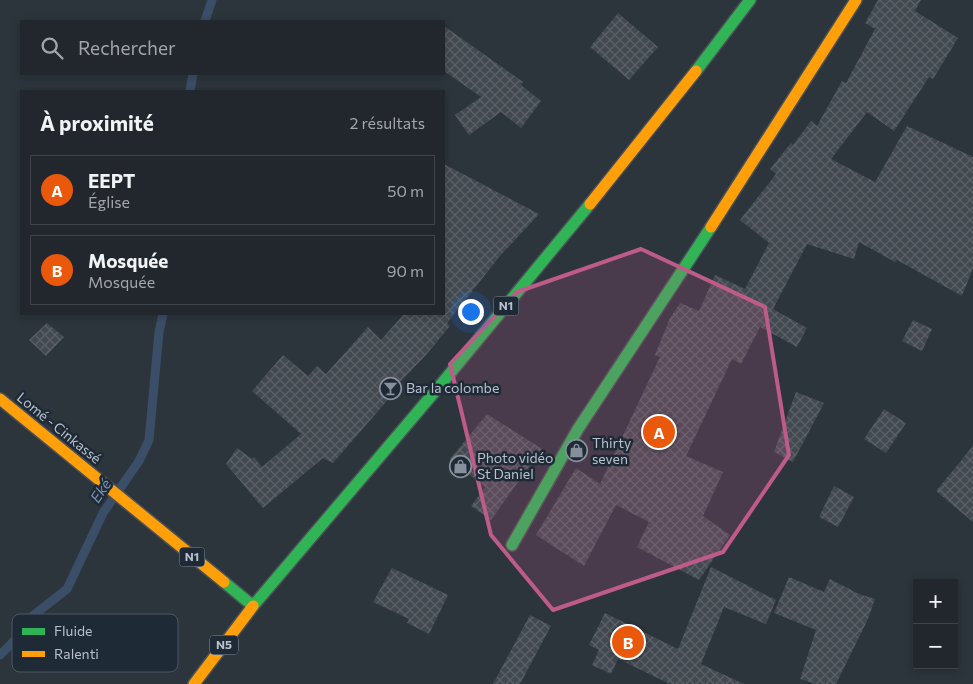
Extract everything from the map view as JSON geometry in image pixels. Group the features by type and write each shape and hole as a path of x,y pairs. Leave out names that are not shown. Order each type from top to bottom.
{"main road":[{"name":"N1","path":"253,606 399,435 504,308 708,56 750,0"},
{"path":"512,545 578,428 712,228 856,0"},
{"name":"Lomé - Cinkassé","path":"0,399 253,606"},
{"name":"N5","path":"194,684 253,606"}],"highlighted area":[{"path":"641,249 765,307 789,455 723,552 553,610 491,535 450,364 517,292"}],"building":[{"path":"878,0 921,0 915,11 958,38 933,79 929,77 894,131 867,112 831,159 875,182 907,126 973,157 973,268 962,296 897,260 895,262 859,242 854,259 807,244 773,309 807,328 797,347 760,327 741,364 732,359 686,456 723,472 703,516 730,535 699,580 637,547 649,522 616,505 584,566 536,535 576,468 600,484 660,357 655,355 670,318 680,303 699,311 715,275 745,289 769,243 740,220 776,174 770,169 791,143 793,145 811,121 817,126 842,81 846,83 875,29 865,23"},
{"path":"618,13 658,47 629,80 590,47"},
{"path":"445,27 523,82 521,85 541,101 521,128 501,112 469,135 455,115 481,97 445,72"},
{"path":"445,165 539,214 500,256 447,323 450,326 426,355 397,385 399,387 333,463 323,458 263,508 226,464 237,448 252,459 254,457 262,467 301,434 252,391 283,355 308,376 317,366 326,374 368,327 381,340 403,315 445,315"},
{"path":"913,320 932,329 922,351 902,341"},
{"path":"47,323 64,337 46,356 29,340"},
{"path":"796,392 824,403 793,462 774,452"},
{"path":"884,409 906,423 886,453 864,439"},
{"path":"487,414 542,449 491,520 471,506 485,487 450,459"},
{"path":"973,446 973,522 936,491"},
{"path":"834,486 854,497 838,527 819,517"},
{"path":"711,567 776,600 766,624 724,607 701,664 744,684 670,684 618,659 611,674 592,665 599,650 589,645 605,613 678,649"},
{"path":"392,568 448,595 429,634 407,623 409,619 373,602"},
{"path":"789,577 824,592 830,579 859,594 875,599 868,619 836,684 816,684 800,679 816,630 774,613"},
{"path":"530,615 551,626 520,684 493,684"}],"waterway":[{"name":"Eké","path":"205,20 212,0"},
{"name":"Eké","path":"190,90 193,75"},
{"name":"Eké","path":"35,614 67,589 103,513 139,461 149,440 159,332 163,315"},
{"name":"Eké","path":"0,655 12,643"}],"traffic: fast":[{"path":"696,71 750,0"},
{"path":"224,582 253,606 443,382 590,204"},
{"path":"512,545 578,429 711,227"}],"traffic: slow":[{"path":"711,227 856,0"},
{"path":"590,204 696,71"},
{"path":"0,399 224,582"},
{"path":"194,684 253,606"}],"place":[{"name":"Bar la colombe","path":"390,388"},
{"name":"EEPT","path":"659,432"},
{"name":"Thirty seven","path":"576,451"},
{"name":"Photo vidéo St Daniel","path":"461,466"},
{"name":"Mosquée","path":"628,642"}]}
